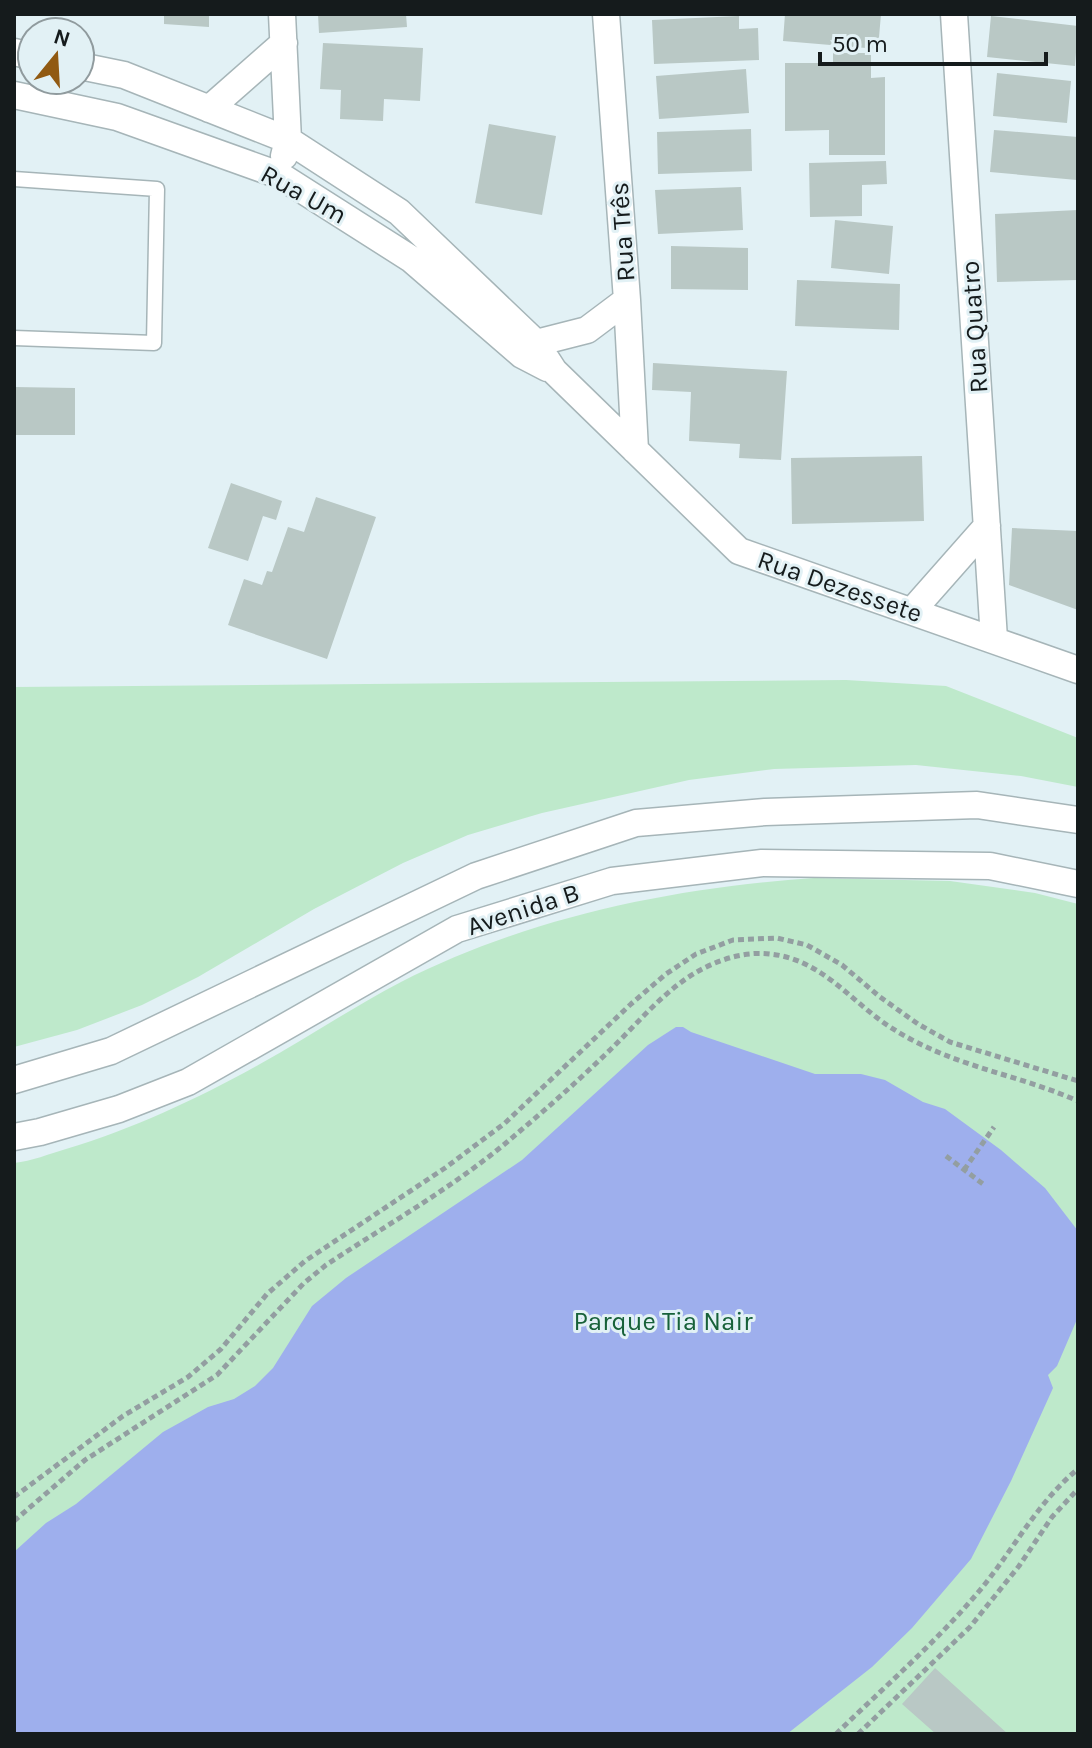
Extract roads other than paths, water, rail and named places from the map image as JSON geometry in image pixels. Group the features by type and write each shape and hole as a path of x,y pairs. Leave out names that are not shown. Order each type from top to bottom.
{"street":[{"path":"279,175 288,140 282,14"},
{"name":"Rua Três","path":"606,14 635,450"},
{"name":"Rua Quatro","path":"954,14 994,639"},
{"path":"209,109 284,43"},
{"name":"Rua Um","path":"96,69 124,75 288,140 399,212 529,349"},
{"name":"Rua Um","path":"14,95 117,117 279,175 411,259 529,349 635,450"},
{"path":"529,349 587,330 627,300"},
{"name":"Rua Dezessete","path":"635,450 739,551 1078,670"},
{"path":"912,611 987,526"},
{"name":"Avenida B","path":"14,1080 111,1051 476,876 636,823 765,812 977,805 1078,820"},
{"name":"Avenida B","path":"14,1137 119,1109 188,1082 457,929 612,881 762,863 990,866 1078,884"}],"lane":[{"path":"14,179 157,189 154,343 14,338"}],"water":[{"name":"Parque Tia Nair","path":"676,1027 815,1074 861,1074 885,1080 923,1102 945,1109 1001,1150 1045,1188 1078,1231 1078,1317 1057,1366 1048,1375 1053,1388 971,1559 912,1628 872,1667 787,1734 14,1734 14,1552 46,1523 76,1504 163,1432 255,1386 273,1368 312,1306 346,1278 522,1160 648,1045"}]}
